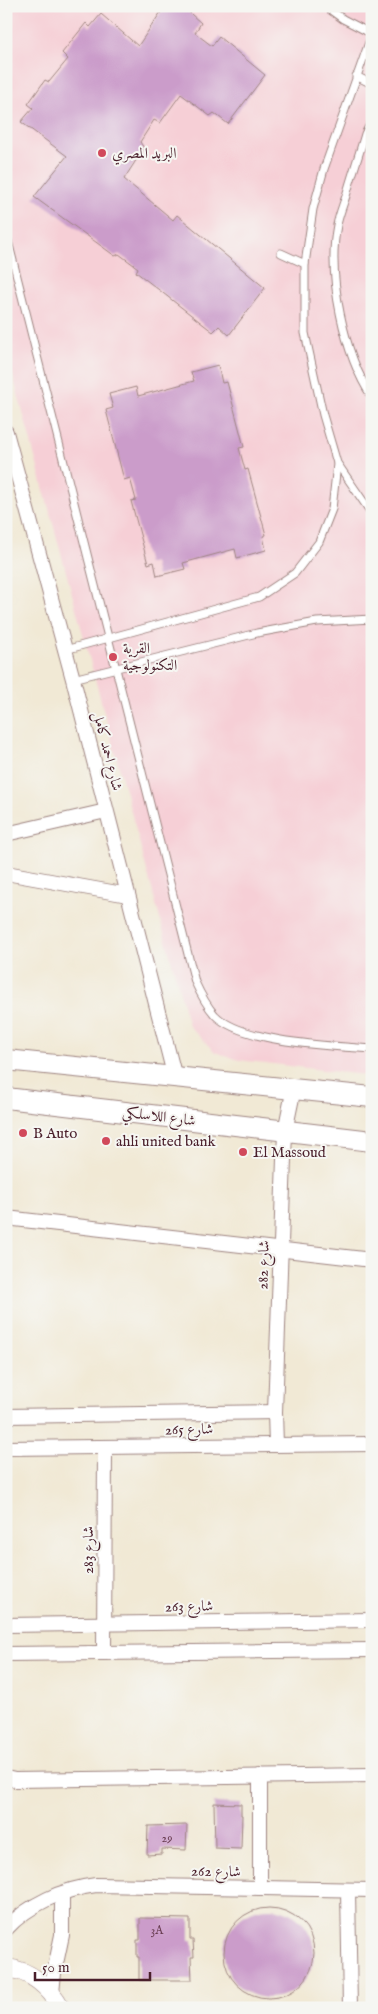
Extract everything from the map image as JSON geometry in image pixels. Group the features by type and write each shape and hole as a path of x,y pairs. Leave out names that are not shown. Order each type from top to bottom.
{"main road":[{"path":"6,1060 372,1097"},
{"name":"شارع اللاسلكي","path":"6,1098 372,1141"}],"street":[{"name":"شارع احمد كامل","path":"6,432 11,470 73,679 175,1078"},
{"path":"6,834 106,810"},
{"path":"6,873 128,895"},
{"name":"شارع 282","path":"276,1445 275,1412 285,1131 294,1088"},
{"path":"6,1218 372,1260"},
{"name":"شارع 265","path":"6,1416 275,1412"},
{"name":"شارع 265","path":"6,1448 372,1444"},
{"name":"شارع 283","path":"104,1653 105,1447"},
{"name":"شارع 263","path":"6,1625 372,1620"},
{"path":"6,1654 372,1650"},
{"path":"6,1778 15,1780 372,1775"},
{"path":"260,1776 260,1888"},
{"name":"شارع 262","path":"6,1928 26,1910 76,1888 96,1886 372,1890"},
{"path":"348,1890 350,2008"},
{"path":"56,2000 54,1973 62,1935 62,1894"},
{"path":"6,1968 14,1968 35,1978 56,2000"}],"lane":[{"path":"325,6 343,20 372,34 356,76 313,209 305,264 305,333 323,414 337,463 372,514"},
{"path":"356,76 372,84"},
{"path":"372,121 365,134 337,225 335,260 337,295 344,329 354,362 372,397"},
{"path":"6,233 195,982 203,998 216,1016 233,1028 311,1044 372,1049"},
{"path":"281,253 305,264"},
{"path":"65,650 108,640 259,597 295,572 319,542 332,509 337,463"},
{"path":"73,679 257,633 317,622 372,619"}],"shaded area":[{"path":"6,6 372,6 372,1076 239,1060 215,1052 189,1026 6,350"}],"building":[{"path":"165,6 182,6 201,23 195,33 212,46 219,37 265,75 228,124 214,113 210,116 181,94 160,123 154,120 140,142 144,148 124,179 173,220 177,215 265,288 229,335 219,326 213,332 136,272 138,268 119,254 115,256 34,197 67,156 21,122 33,108 28,104 45,80 49,82 68,59 62,53 86,23 90,27 101,14 138,46"},
{"path":"218,365 222,383 227,382 244,447 239,448 245,470 248,469 266,535 263,536 266,550 237,558 235,549 183,563 185,569 157,576 154,562 148,564 131,501 136,500 130,478 124,480 106,410 113,408 109,394 136,387 138,396 194,381 191,372"},
{"path":"214,1803 241,1804 241,1849 215,1848"},
{"path":"187,1825 186,1850 162,1849 162,1854 147,1855 148,1826"},
{"path":"269,1908 286,1912 301,1921 310,1936 314,1953 310,1970 301,1985 286,1994 269,1998 252,1994 237,1985 228,1970 224,1953 228,1936 237,1921 252,1912"},
{"path":"140,1918 190,1919 190,1940 193,1940 194,1957 191,1957 192,1980 139,1980 137,1940 140,1940"}],"place":[{"name":"البريد المصري","path":"102,153"},
{"name":"القرية التكنولوجية","path":"113,657"},
{"name":"B Auto","path":"23,1133"},
{"name":"ahli united bank","path":"106,1141"},
{"name":"El Massoud","path":"243,1152"}]}
